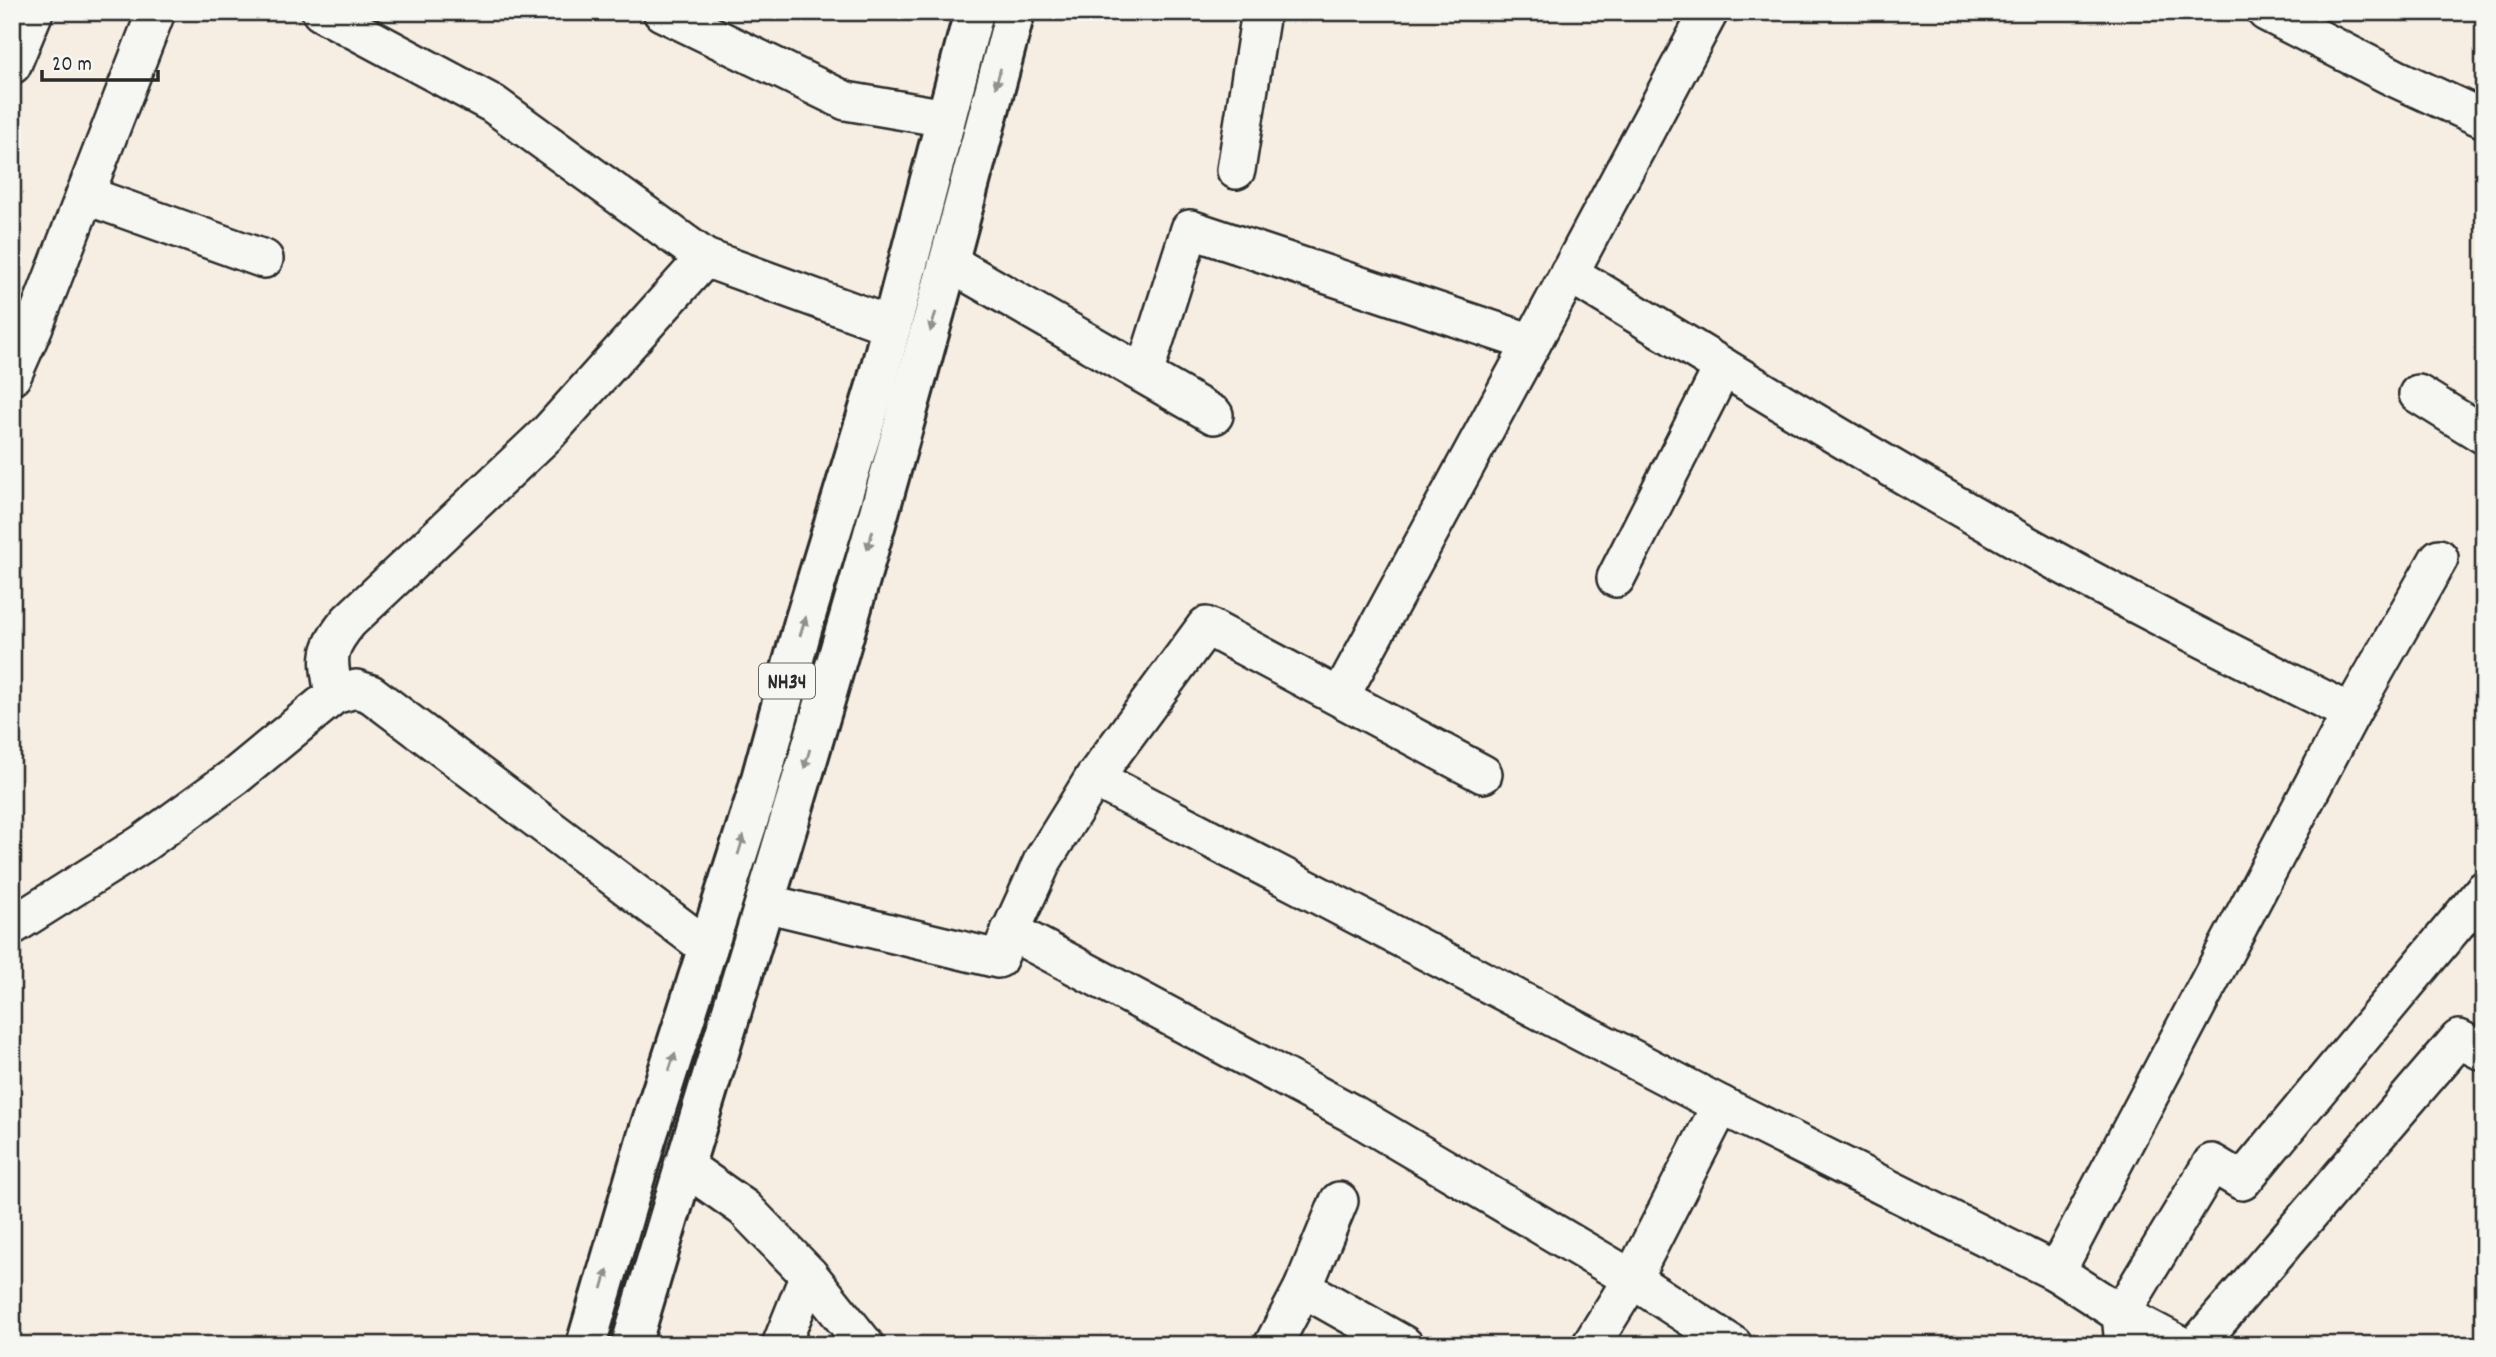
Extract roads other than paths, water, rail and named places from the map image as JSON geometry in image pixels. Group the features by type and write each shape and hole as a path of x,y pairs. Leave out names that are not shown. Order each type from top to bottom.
{"highway":[{"name":"NH34","path":"586,1345 646,1140 756,797 779,707 892,326 974,12"},
{"name":"NH34","path":"631,1345 683,1165 765,903 950,263 1015,12"}],"street":[{"path":"12,65 34,12"},
{"path":"12,376 156,12"},
{"path":"321,12 493,104 705,258 892,326"},
{"path":"662,12 846,100 946,118"},
{"path":"1236,170 1261,12"},
{"path":"1339,698 1709,12"},
{"path":"2266,12 2395,78 2484,119"},
{"path":"85,195 264,259"},
{"path":"1144,374 1190,229 1532,343"},
{"path":"334,695 329,665 332,641 349,621 548,432 705,258"},
{"path":"950,263 1214,415"},
{"path":"1569,273 1985,522 2168,622 2351,713"},
{"path":"1616,578 1723,367"},
{"path":"2418,394 2484,435"},
{"path":"2056,1272 2351,713 2439,558"},
{"path":"765,903 998,958 1042,860 1094,778 1206,626 1483,774"},
{"path":"12,926 142,844 237,775 334,695 356,689 371,694 708,948"},
{"path":"1094,778 1721,1105 2056,1272 2123,1329 2180,1345"},
{"path":"2123,1329 2212,1163 2242,1181 2484,890"},
{"path":"1010,931 1351,1113 1632,1279 1733,1345"},
{"path":"2197,1345 2459,1039 2484,1052"},
{"path":"1591,1345 1632,1279 1721,1105"},
{"path":"683,1165 744,1208 809,1275 865,1345"},
{"path":"1273,1345 1303,1287 1339,1201"},
{"path":"781,1345 809,1275"},
{"path":"1303,1287 1404,1345"}]}
